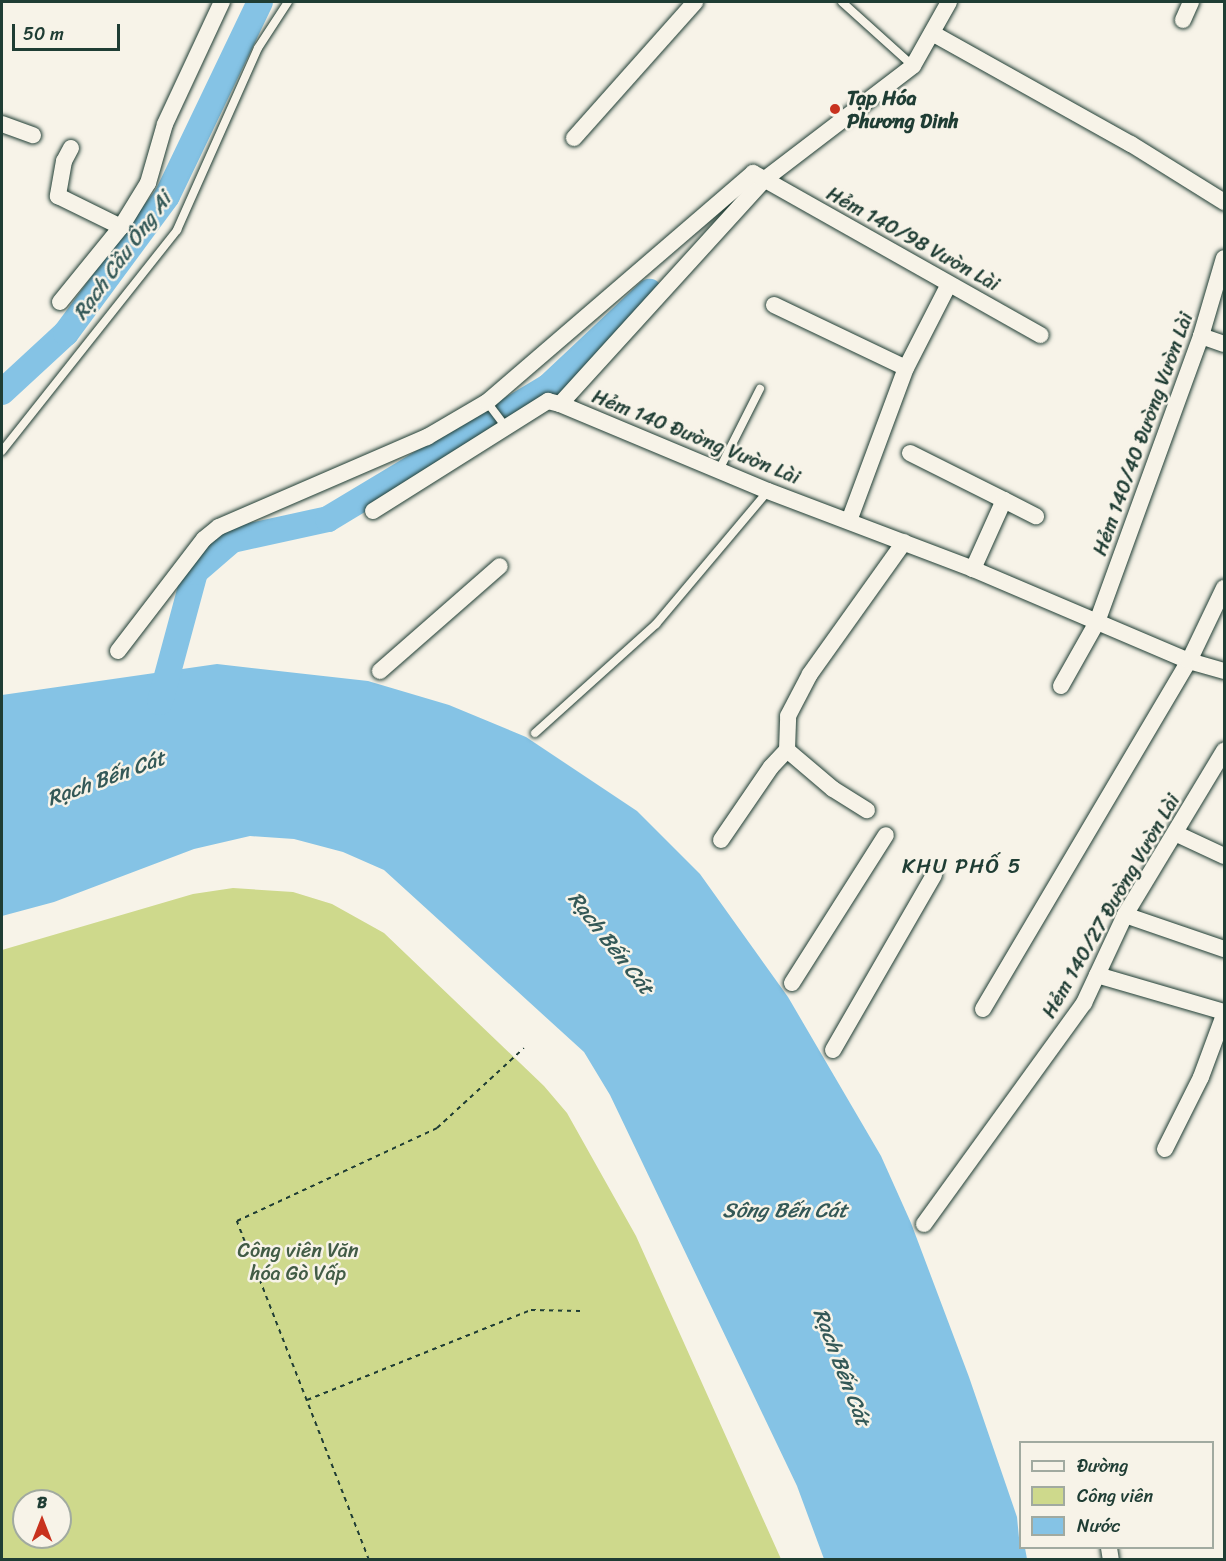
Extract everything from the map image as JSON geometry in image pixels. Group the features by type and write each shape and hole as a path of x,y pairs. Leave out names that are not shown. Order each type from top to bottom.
{"street":[{"path":"60,302 121,227 148,183 165,124 222,2"},
{"path":"574,138 695,2"},
{"path":"913,66 949,2"},
{"path":"1183,20 1191,2"},
{"path":"932,33 1131,144 1224,202"},
{"name":"Hẻm 140 Đường Vườn Lài","path":"913,66 764,180 560,404 768,491 974,569 1189,661 1224,671"},
{"path":"2,124 33,135"},
{"path":"71,148 61,172 58,196 121,227"},
{"path":"118,651 204,539 219,527 427,437 489,404 753,172 764,180"},
{"name":"Hẻm 140/98 Vườn Lài","path":"764,180 1041,335"},
{"name":"Hẻm 140/40 Đường Vườn Lài","path":"1061,686 1097,622 1202,336 1224,261"},
{"path":"849,521 906,368 949,284"},
{"path":"774,305 906,368"},
{"path":"1202,336 1224,344"},
{"path":"373,511 505,426 549,401 560,404"},
{"path":"910,453 1036,516"},
{"path":"974,569 1004,500"},
{"path":"721,840 787,750 788,716 800,692 904,542"},
{"path":"380,671 500,566"},
{"path":"983,1009 1189,661 1224,588"},
{"path":"787,750 833,789 867,810"},
{"name":"Hẻm 140/27 Đường Vườn Lài","path":"924,1224 1077,1012 1125,915 1178,834 1224,751"},
{"path":"1178,834 1224,856"},
{"path":"792,983 886,835"},
{"path":"833,1050 934,875"},
{"path":"1125,915 1224,949"},
{"path":"1097,975 1224,1013 1201,1077 1165,1149"}],"lane":[{"path":"2,451 177,230 258,48 288,2"},
{"path":"842,2 913,66"},
{"path":"719,470 760,389"},
{"path":"489,404 505,426"},
{"path":"535,733 656,624 768,491"}],"path":[{"path":"369,1560 237,1221 437,1128 524,1048"},
{"path":"307,1400 531,1310 580,1311"}],"green space":[{"name":"Công viên Văn hóa Gò Vấp","path":"233,888 293,892 332,904 384,933 544,1086 567,1113 636,1236 781,1559 2,1559 2,950 193,894"}],"water":[{"name":"Sông Bến Cát","path":"217,664 368,681 449,705 526,737 637,811 700,874 788,997 881,1156 911,1223 969,1377 1017,1517 1019,1549 1025,1549 1027,1559 824,1559 797,1486 610,1095 584,1052 384,870 343,852 294,839 250,836 194,849 54,902 2,916 2,695"}],"waterway":[{"name":"Rạch Cầu Ông Ai","path":"2,392 66,333 167,196 260,2"},
{"path":"160,702 195,572 232,540 328,519 548,387 649,292"}],"place":[{"name":"Tạp Hóa Phương Dinh","path":"835,109"}],"district":[{"name":"KHU PHỐ 5","path":"962,866"}],"water label":[{"name":"Rạch Bến Cát","path":"106,778"},
{"name":"Rạch Bến Cát","path":"611,943"},
{"name":"Rạch Bến Cát","path":"842,1367"}]}
